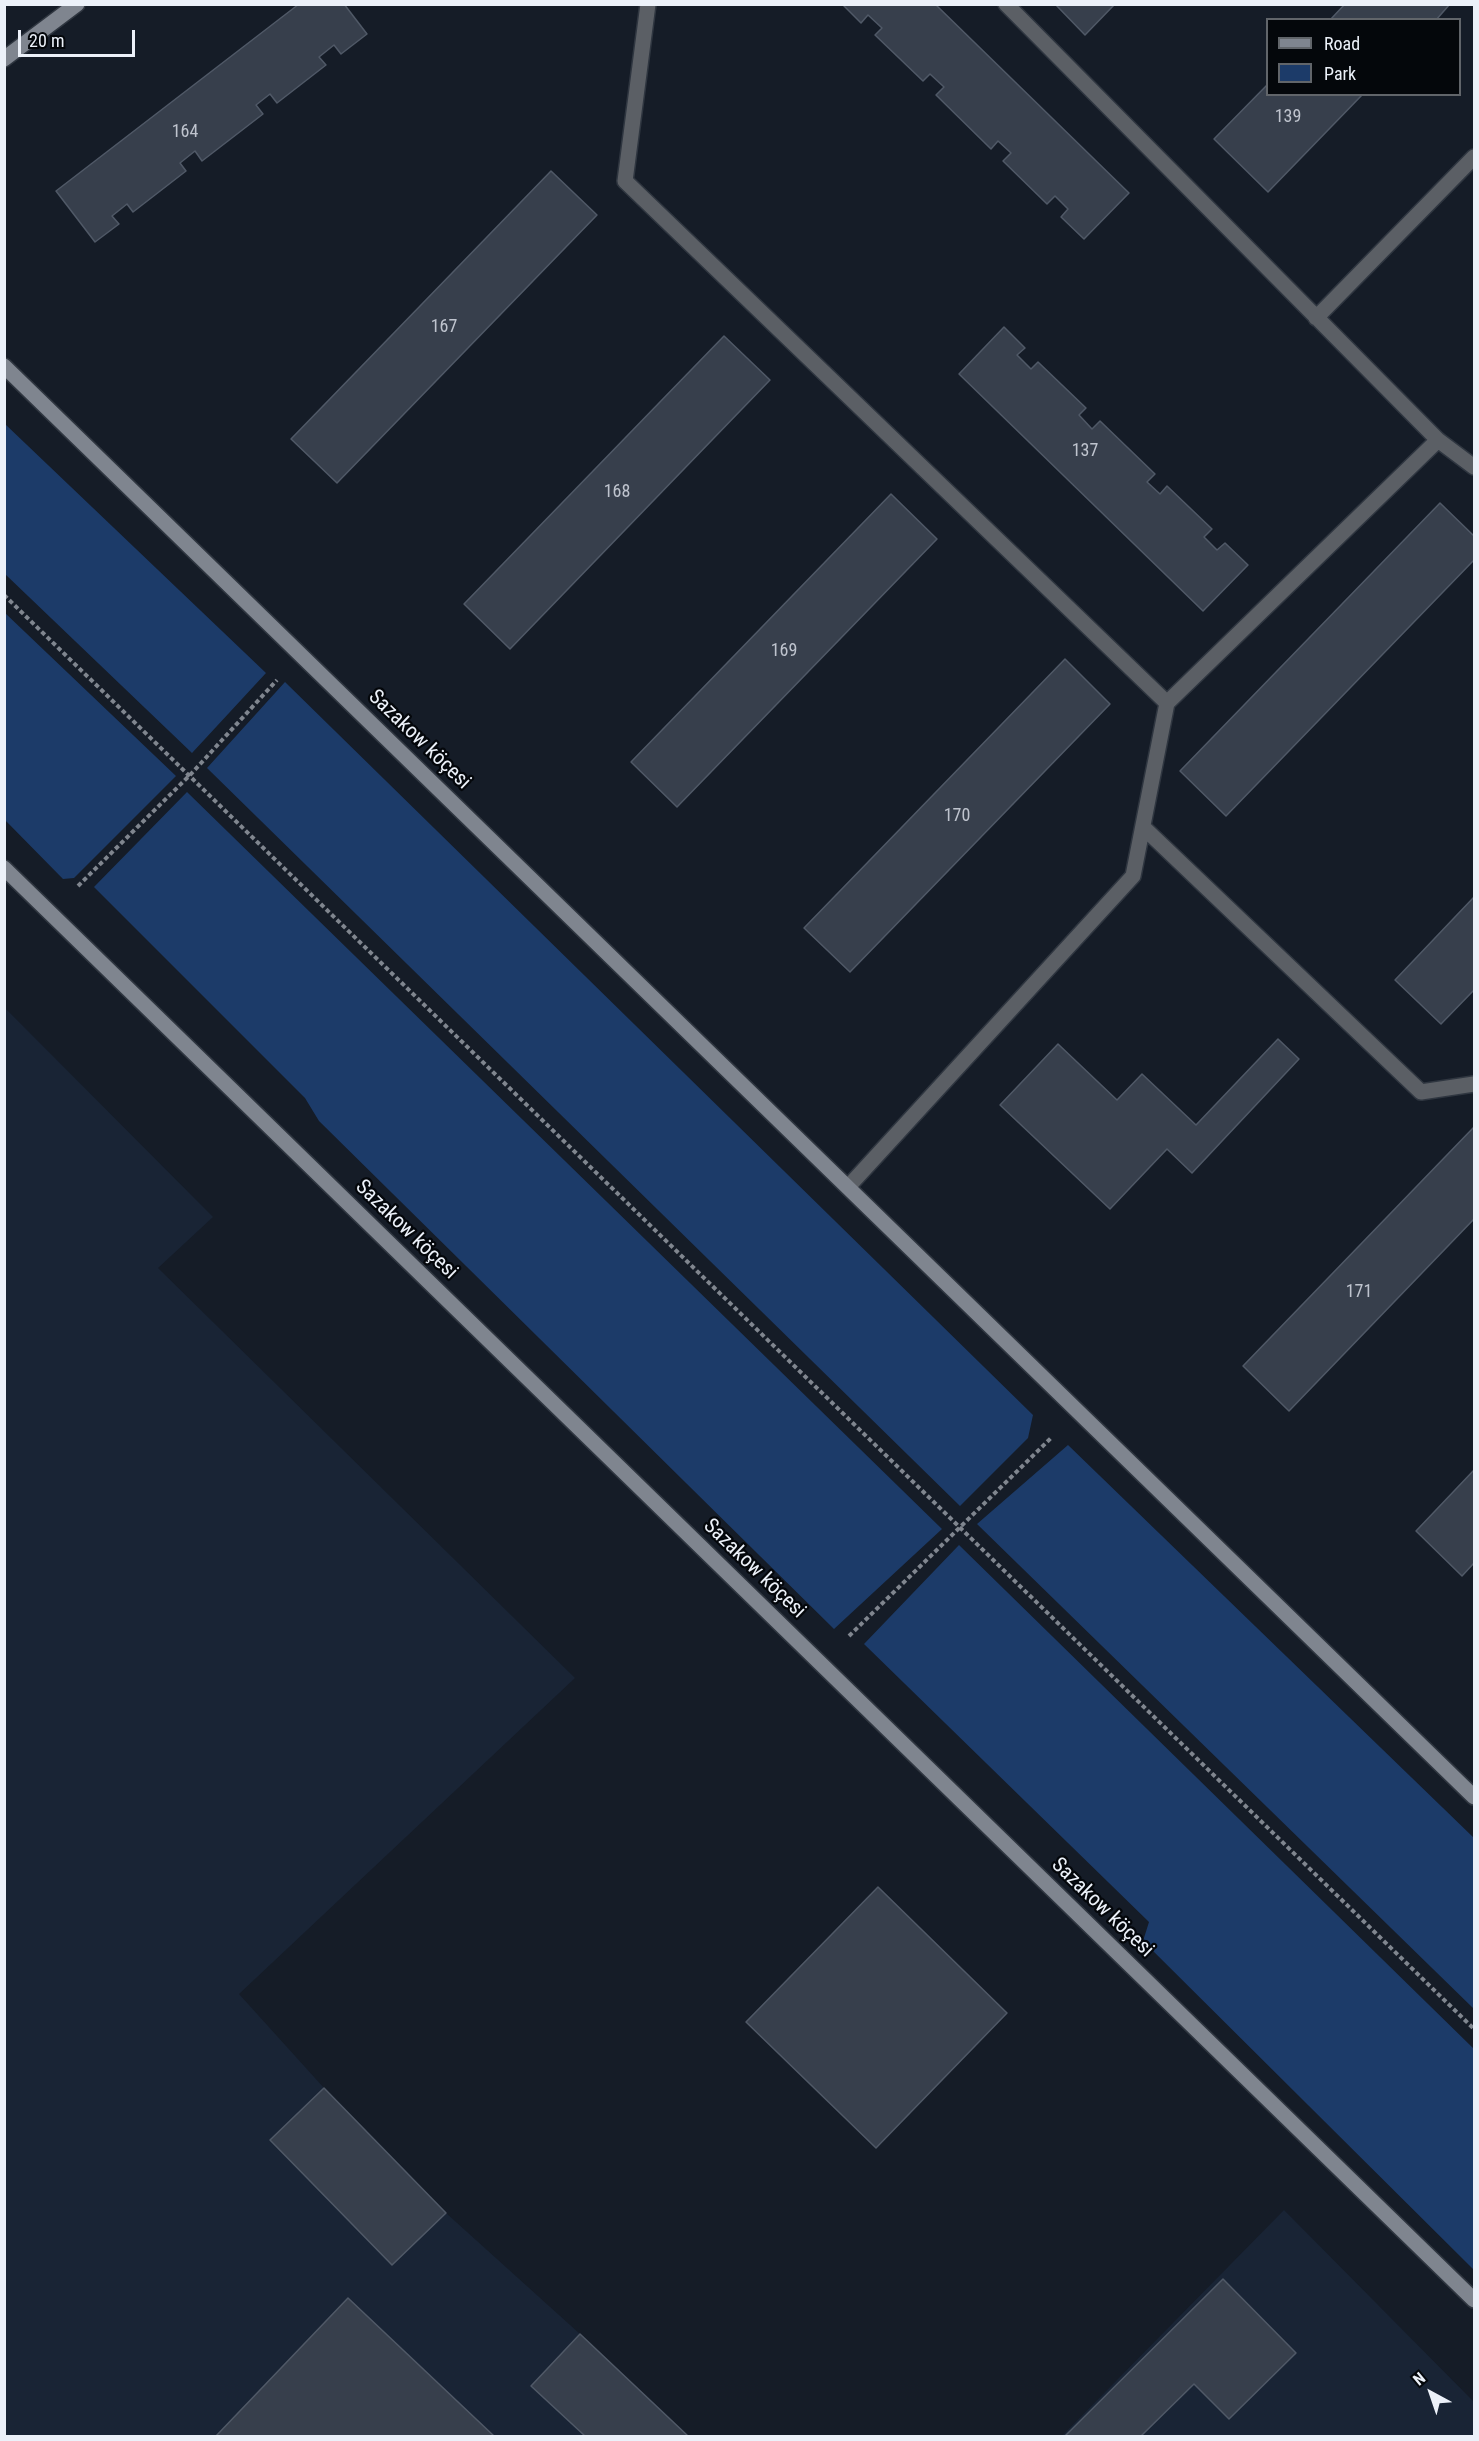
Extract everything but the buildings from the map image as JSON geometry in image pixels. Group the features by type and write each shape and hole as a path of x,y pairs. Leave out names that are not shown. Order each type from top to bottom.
{"main road":[{"path":"4,59 76,4"},
{"name":"Sazakow köçesi","path":"4,366 1474,1797"},
{"name":"Sazakow köçesi","path":"4,868 1474,2300"}],"street":[{"path":"648,4 626,181 1167,704"},
{"path":"1006,4 1438,441 1474,467"},
{"path":"1316,318 1474,157"},
{"path":"848,1187 1133,876 1167,704 1438,441"},
{"path":"1143,827 1421,1092 1474,1084"}],"path":[{"path":"4,595 191,774 1474,2029"},
{"path":"78,886 191,774 277,680"},
{"path":"849,1636 1051,1438"}],"shaded area":[{"path":"4,1007 213,1217 158,1268 575,1678 239,1994 324,2088 446,2213 580,2334 688,2436 5,2436"},
{"path":"1284,2210 1474,2402 1474,2436 1062,2436"}],"green space":[{"path":"5,424 266,673 192,753 5,574"},
{"path":"4,612 176,776 74,878 63,879 5,820"},
{"path":"285,682 1033,1415 1028,1438 960,1506 207,768"},
{"path":"187,792 942,1529 834,1629 319,1121 305,1098 94,887"},
{"path":"1068,1445 1474,1838 1474,2009 977,1524"},
{"path":"959,1545 1474,2049 1474,2270 1143,1941 1149,1922 864,1644"}]}
